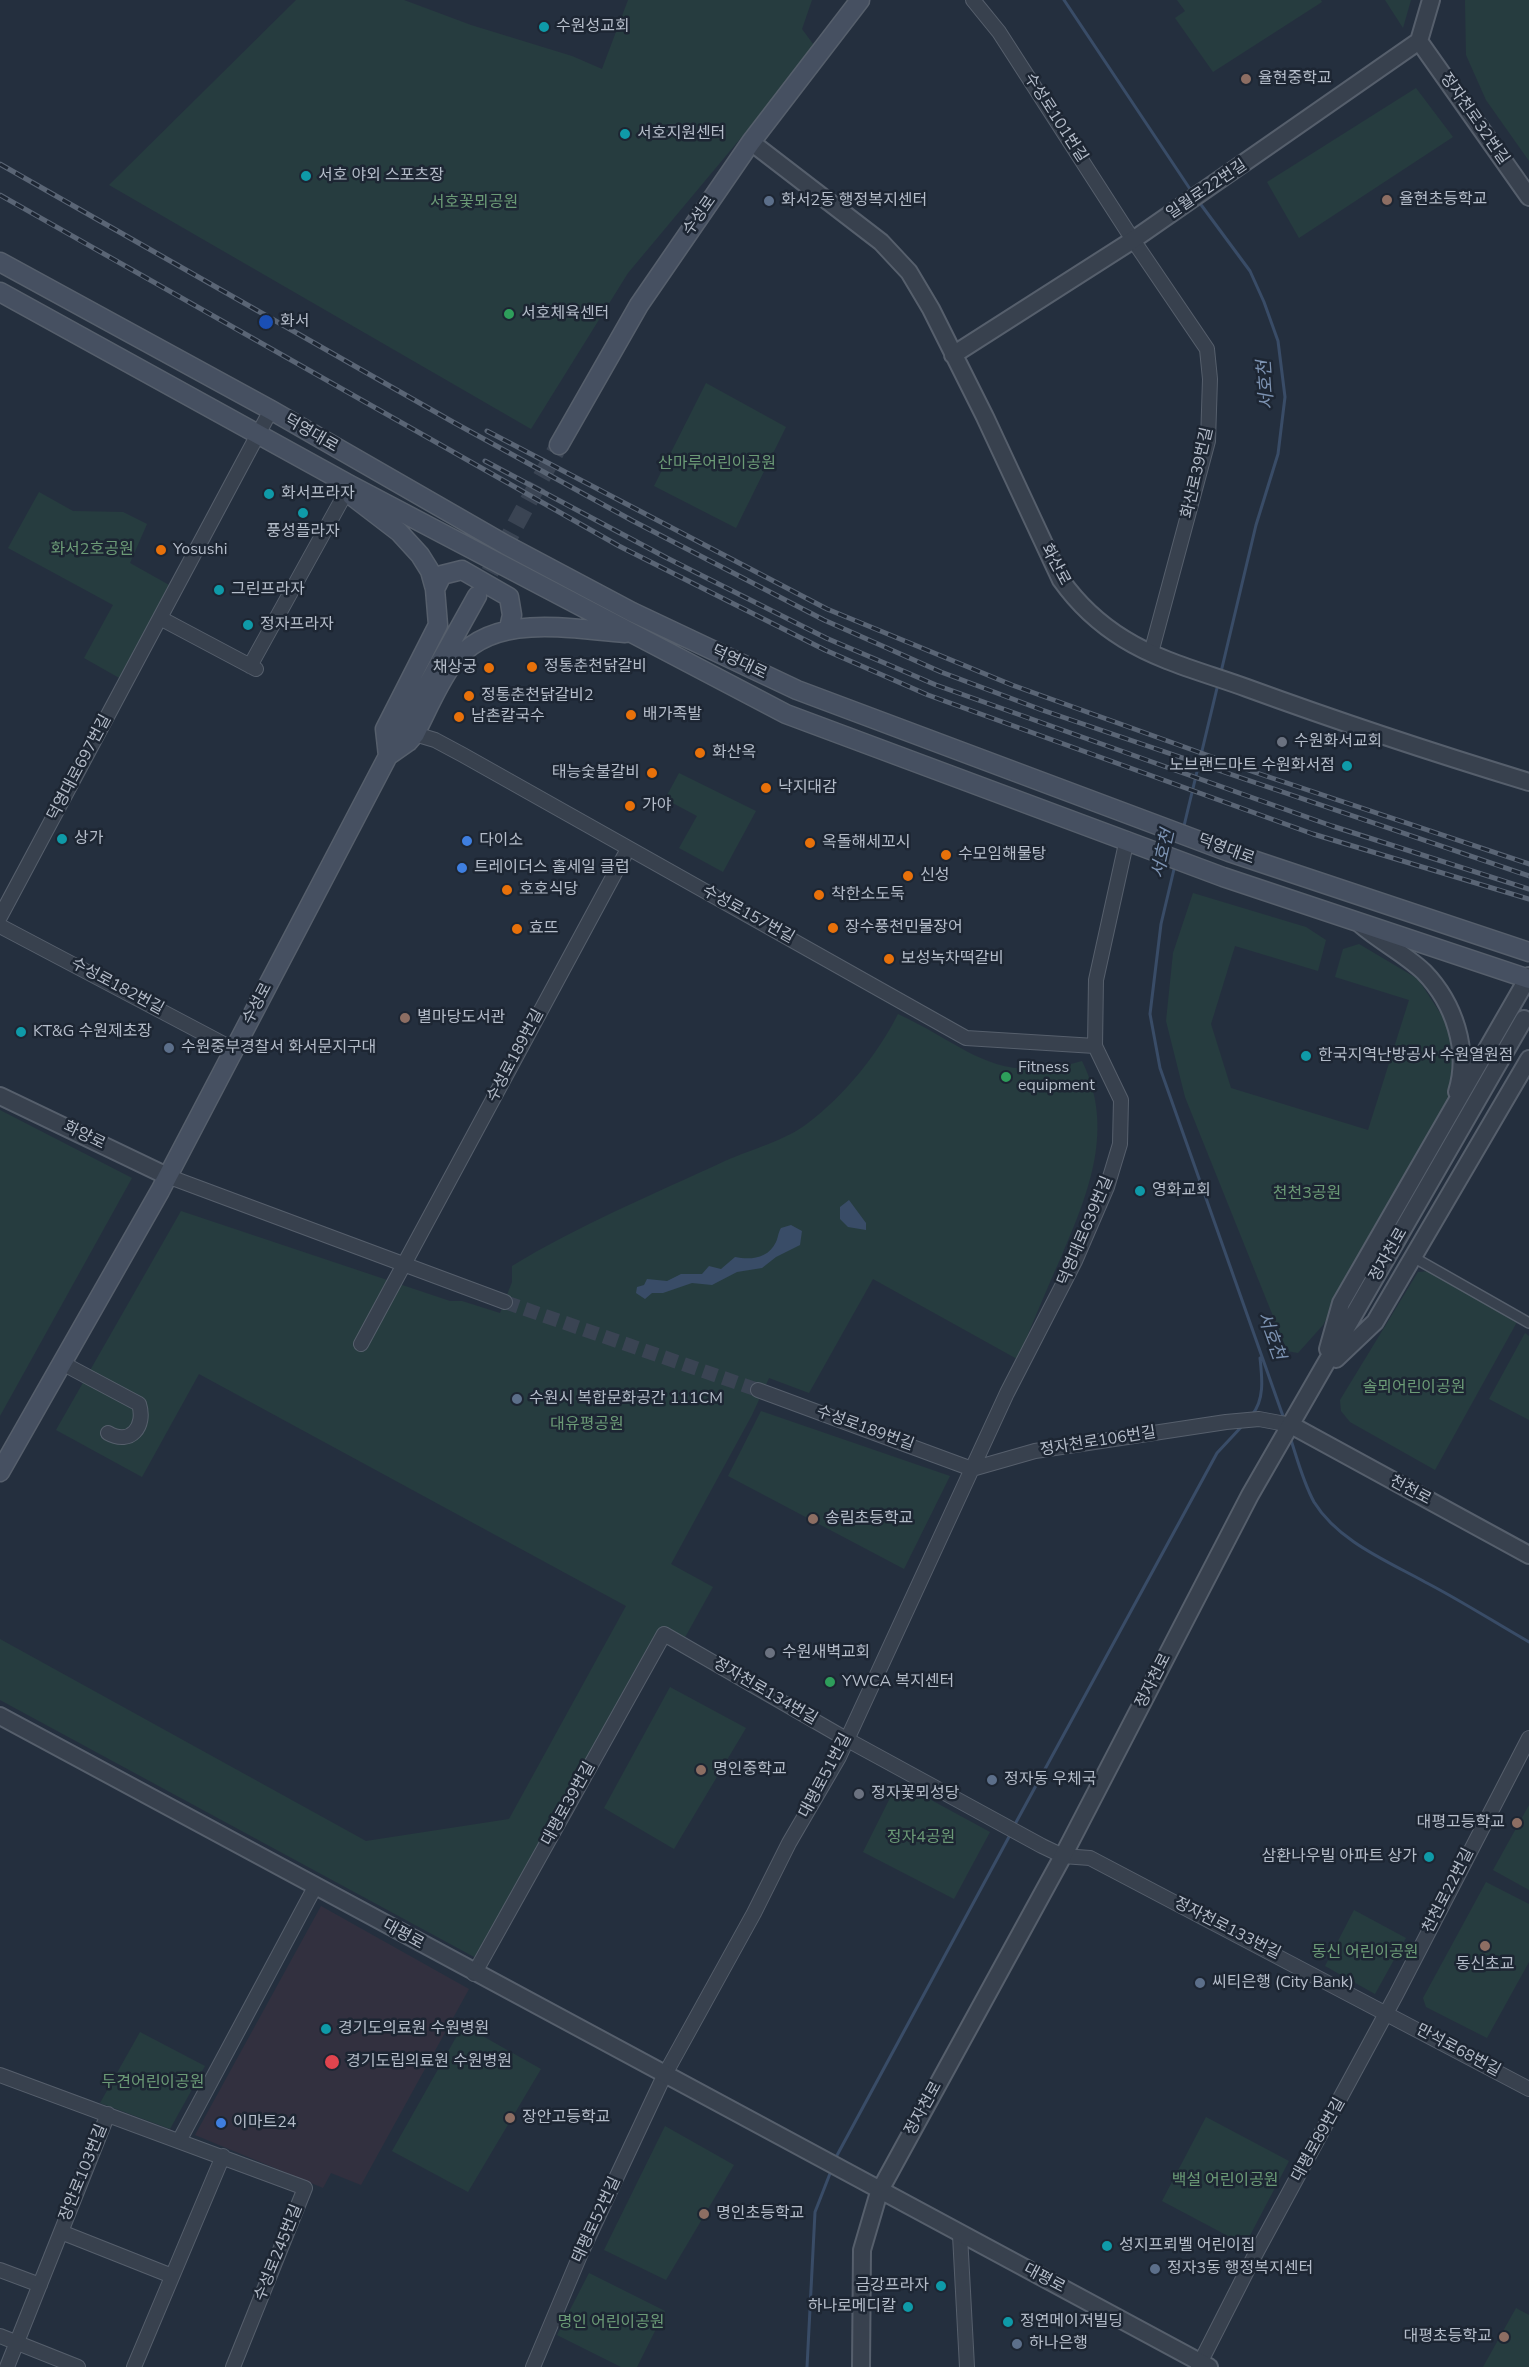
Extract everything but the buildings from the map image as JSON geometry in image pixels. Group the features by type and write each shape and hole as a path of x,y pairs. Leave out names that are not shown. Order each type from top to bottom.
{"main road":[{"name":"수성로","path":"559,445 639,305 751,142 860,0"},
{"name":"덕영대로","path":"0,262 271,410 580,584 797,690 1229,852 1529,952"},
{"name":"덕영대로","path":"0,292 258,434 327,473 348,488 786,714 1223,877 1361,925 1528,978"},
{"path":"348,488 399,532 420,555 435,589 438,625 385,729 388,756 415,734 452,665 467,648 509,628 549,627 632,634"},
{"path":"435,589 442,575 462,570 509,597 512,615 509,628"},
{"name":"수성로","path":"0,1472 167,1176 388,756 477,596"}],"street":[{"name":"수성로101번길","path":"973,0 999,32 1133,240"},
{"path":"1419,42 1431,0"},
{"name":"일월로22번길","path":"953,354 1154,226 1419,42"},
{"name":"정자천로32번길","path":"1419,42 1529,197"},
{"name":"화산로","path":"751,142 875,237 898,258 921,289 1061,580 1073,596 1102,624 1151,653 1274,698 1529,782"},
{"name":"화산로39번길","path":"1133,240 1203,341 1209,356 1208,441 1151,653"},
{"name":"덕영대로697번길","path":"0,917 271,410"},
{"path":"160,618 254,667 348,488"},
{"name":"수성로157번길","path":"415,734 435,740 463,755 966,1038 1095,1046"},
{"name":"덕영대로639번길","path":"972,1468 1007,1393 1080,1252 1107,1188 1120,1144 1121,1100 1095,1046 1096,980 1131,841"},
{"name":"수성로189번길","path":"361,1344 628,849"},
{"path":"1361,925 1424,973 1444,1000 1460,1035 1461,1078 1450,1112"},
{"name":"수성로182번길","path":"0,926 233,1049"},
{"path":"1322,1371 1341,1303 1450,1112 1521,1004 1528,978"},
{"name":"정자천로","path":"861,2367 862,2250 879,2192 1063,1856 1250,1495 1524,1019"},
{"path":"1322,1371 1375,1322 1529,1059"},
{"path":"1504,1100 1529,1074"},
{"name":"화양로","path":"0,1096 167,1176"},
{"path":"167,1176 505,1302"},
{"path":"1413,1257 1529,1323"},
{"path":"62,1363 139,1404 142,1414 140,1426 132,1435 124,1438 108,1433"},
{"name":"수성로189번길","path":"758,1390 972,1468"},
{"name":"정자천로106번길","path":"972,1468 1035,1451 1226,1422 1259,1419 1291,1426"},
{"name":"천천로","path":"1291,1426 1529,1555"},
{"name":"대평로51번길","path":"664,2076 754,1913 789,1843 839,1757 972,1468"},
{"name":"정자천로134번길","path":"664,1634 846,1739 1063,1856"},
{"name":"대평로39번길","path":"474,1974 664,1634"},
{"name":"대평로","path":"0,1716 1203,2366"},
{"name":"천천로22번길","path":"1387,2013 1529,1738"},
{"name":"정자천로133번길","path":"1063,1856 1090,1858 1387,2013"},
{"path":"179,2140 315,1887"},
{"name":"만석로68번길","path":"1387,2013 1529,2089"},
{"name":"대평로89번길","path":"1203,2366 1254,2257 1387,2013"},
{"name":"태평로52번길","path":"533,2367 563,2293 664,2076"},
{"name":"수성로245번길","path":"1,2080 108,2114 305,2188 233,2367"},
{"name":"장안로103번길","path":"7,2367 108,2114"},
{"path":"134,2367 223,2156"},
{"name":"장안로103번길","path":"61,2232 172,2276"},
{"path":"960,2235 971,2365"},
{"path":"0,2270 39,2285"},
{"path":"0,2336 78,2367"}],"shaded area":[{"name":"경기도립의료원 수원병원","path":"321,1906 469,1989 361,2185 331,2173 323,2188 195,2135"}],"green space":[{"name":"서호꽃뫼공원","path":"296,0 404,0 471,25 572,56 602,69 628,0 812,0 802,29 816,48 628,273 531,429 109,185"},
{"path":"1177,0 1321,0 1322,2 1213,72 1175,18 1185,11"},
{"path":"1385,0 1411,0 1403,28"},
{"path":"1465,0 1529,0 1529,161 1486,100 1466,55"},
{"path":"1416,88 1453,137 1299,238 1267,182"},
{"name":"산마루어린이공원","path":"706,383 786,427 736,528 654,486"},
{"name":"화서2호공원","path":"39,492 73,511 123,512 147,524 130,563 171,586 121,679 84,658 113,605 8,548"},
{"path":"679,773 756,811 723,872 679,848 697,816 665,799"},
{"name":"천천3공원","path":"1193,893 1306,927 1326,940 1318,971 1235,946 1211,1024 1231,1088 1368,1130 1409,1000 1335,977 1343,949 1359,944 1418,979 1452,1031 1454,1077 1445,1109 1323,1325 1298,1353 1287,1351 1185,1097 1166,1021 1173,953"},
{"name":"대유평공원","path":"898,1014 984,1060 1004,1066 1026,1069 1052,1068 1082,1061 1092,1086 1097,1111 1097,1135 1089,1184 1072,1231 1022,1349 1017,1359 873,1279 809,1393 769,1378 752,1415 671,1564 713,1587 683,1641 663,1630 476,1958 0,1700 0,1639 366,1841 509,1819 626,1606 199,1374 142,1477 56,1430 181,1211 450,1301 462,1301 500,1313 512,1282 512,1266 590,1223 725,1161 779,1140 808,1123 859,1073 881,1044"},
{"path":"0,1110 132,1178 0,1416"},
{"name":"솔뫼어린이공원","path":"1430,1271 1517,1322 1435,1470 1350,1422 1341,1411 1340,1400 1418,1272"},
{"path":"1525,1333 1529,1336 1529,1420 1489,1399"},
{"path":"761,1411 950,1476 904,1569 728,1476"},
{"path":"670,1687 746,1728 674,1849 604,1808"},
{"name":"정자4공원","path":"898,1782 990,1832 954,1899 863,1852"},
{"path":"1529,1805 1529,1890 1493,1870"},
{"name":"동신초교","path":"1486,1882 1529,1904 1529,1962 1487,2038 1426,2007 1423,1998"},
{"name":"동신 어린이공원","path":"1354,1910 1406,1938 1375,1994 1325,1966"},
{"path":"463,2025 541,2069 468,2192 392,2151"},
{"name":"두견어린이공원","path":"140,2032 205,2066 170,2129 100,2103"},
{"name":"백설 어린이공원","path":"1206,2117 1289,2161 1245,2245 1162,2201"},
{"path":"665,2126 734,2165 666,2280 604,2250"},
{"name":"명인 어린이공원","path":"589,2273 665,2311 637,2367 621,2367 557,2335"},
{"path":"1516,2308 1529,2315 1529,2367 1483,2367"}],"water":[{"path":"849,1200 866,1223 866,1230 848,1227 840,1219 840,1207"},
{"path":"791,1225 802,1231 800,1245 776,1257 762,1268 737,1272 712,1285 692,1283 663,1293 652,1293 645,1299 636,1293 637,1287 644,1285 647,1279 667,1281 681,1274 702,1274 709,1266 721,1269 735,1257 752,1258 763,1255 773,1248 781,1228"}],"waterway":[{"name":"서호천","path":"1064,0 1192,192"},
{"name":"서호천","path":"1199,202 1250,271 1264,302 1278,341 1285,397 1278,454 1256,525 1221,672"},
{"name":"서호천","path":"1183,830 1218,684"},
{"name":"서호천","path":"1175,865 1161,924 1150,1014 1160,1068 1284,1419"},
{"path":"1252,1415 1261,1395 1260,1358"},
{"path":"1014,1826 1217,1453 1244,1424"},
{"name":"서호천","path":"1290,1437 1300,1470 1314,1502 1336,1528 1364,1549 1529,1642"},
{"path":"835,2159 1010,1835"},
{"path":"807,2367 815,2212 831,2171"}],"tunnel":[{"path":"477,596 559,445"},
{"path":"505,1302 758,1390"}],"railway":[{"path":"0,164 453,422 633,521 824,620 941,672 1042,710 1529,876"},
{"path":"0,195 619,546 825,650 928,695 1313,834 1529,899"},
{"path":"487,431 827,609 1012,685 1254,772 1529,864"},
{"path":"485,461 667,558 826,638 936,685 1332,826 1529,889"}],"place":[{"name":"수원성교회","path":"544,27"},
{"name":"율현중학교","path":"1246,79"},
{"name":"서호지원센터","path":"625,134"},
{"name":"서호 야외 스포츠장","path":"306,176"},
{"name":"율현초등학교","path":"1387,200"},
{"name":"화서2동 행정복지센터","path":"769,201"},
{"name":"서호체육센터","path":"509,314"},
{"name":"화서","path":"266,322"},
{"name":"화서프라자","path":"269,494"},
{"name":"풍성플라자","path":"303,513"},
{"name":"Yosushi","path":"161,550"},
{"name":"그린프라자","path":"219,590"},
{"name":"정자프라자","path":"248,625"},
{"name":"정통춘천닭갈비","path":"532,667"},
{"name":"채상궁","path":"489,668"},
{"name":"정통춘천닭갈비2","path":"469,696"},
{"name":"배가족발","path":"631,715"},
{"name":"남촌칼국수","path":"459,717"},
{"name":"수원화서교회","path":"1282,742"},
{"name":"화산옥","path":"700,753"},
{"name":"노브랜드마트 수원화서점","path":"1347,766"},
{"name":"태능숯불갈비","path":"652,773"},
{"name":"낙지대감","path":"766,788"},
{"name":"가야","path":"630,806"},
{"name":"상가","path":"62,839"},
{"name":"다이소","path":"467,841"},
{"name":"옥돌해세꼬시","path":"810,843"},
{"name":"수모임해물탕","path":"946,855"},
{"name":"트레이더스 홀세일 클럽","path":"462,868"},
{"name":"신성","path":"908,876"},
{"name":"호호식당","path":"507,890"},
{"name":"착한소도둑","path":"819,895"},
{"name":"장수풍천민물장어","path":"833,928"},
{"name":"효뜨","path":"517,929"},
{"name":"보성녹차떡갈비","path":"889,959"},
{"name":"별마당도서관","path":"405,1018"},
{"name":"KT&G 수원제초장","path":"21,1032"},
{"name":"수원중부경찰서 화서문지구대","path":"169,1048"},
{"name":"한국지역난방공사 수원열원점","path":"1306,1056"},
{"name":"Fitness equipment","path":"1006,1077"},
{"name":"영화교회","path":"1140,1191"},
{"name":"수원시 복합문화공간 111CM","path":"517,1399"},
{"name":"송림초등학교","path":"813,1519"},
{"name":"수원새벽교회","path":"770,1653"},
{"name":"YWCA 복지센터","path":"830,1682"},
{"name":"명인중학교","path":"701,1770"},
{"name":"정자동 우체국","path":"992,1780"},
{"name":"정자꽃뫼성당","path":"859,1794"},
{"name":"대평고등학교","path":"1517,1823"},
{"name":"삼환나우빌 아파트 상가","path":"1429,1857"},
{"name":"동신초교","path":"1485,1946"},
{"name":"씨티은행 (City Bank)","path":"1200,1983"},
{"name":"경기도의료원 수원병원","path":"326,2029"},
{"name":"경기도립의료원 수원병원","path":"332,2062"},
{"name":"장안고등학교","path":"510,2118"},
{"name":"이마트24","path":"221,2123"},
{"name":"명인초등학교","path":"704,2214"},
{"name":"성지프뢰벨 어린이집","path":"1107,2246"},
{"name":"정자3동 행정복지센터","path":"1155,2269"},
{"name":"금강프라자","path":"941,2286"},
{"name":"하나로메디칼","path":"908,2307"},
{"name":"정연메이저빌딩","path":"1008,2322"},
{"name":"대평초등학교","path":"1504,2337"},
{"name":"하나은행","path":"1017,2344"}]}
